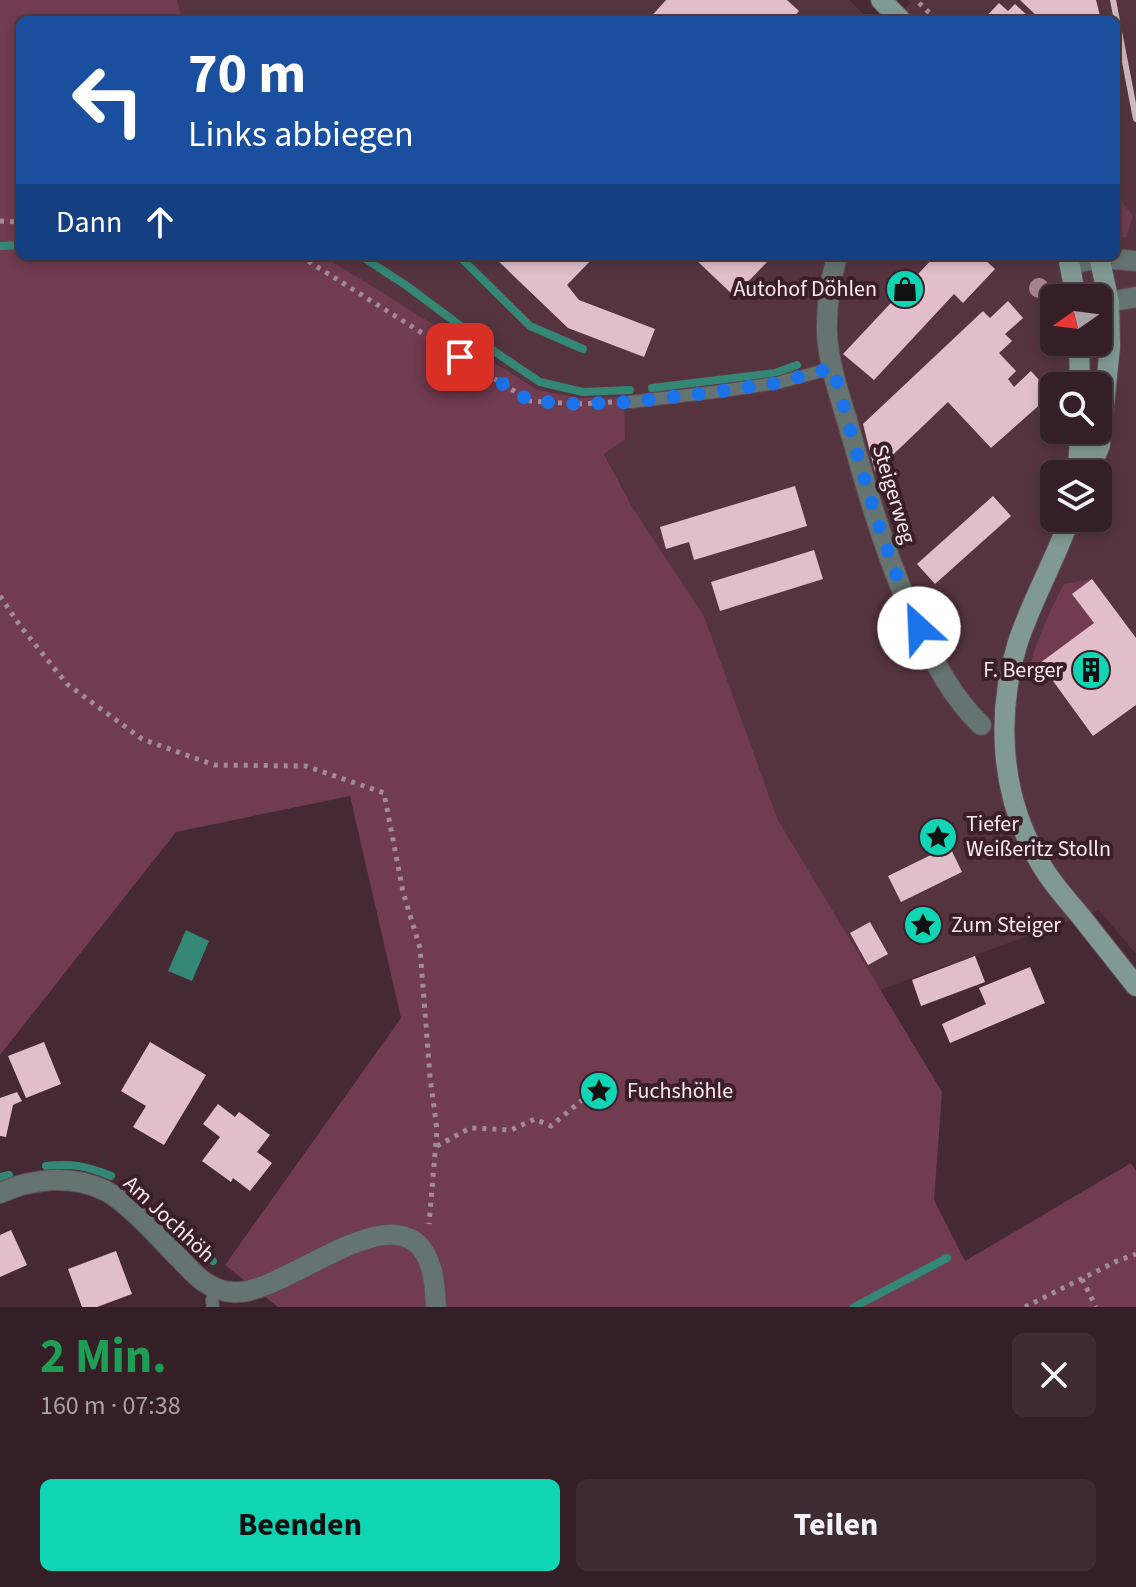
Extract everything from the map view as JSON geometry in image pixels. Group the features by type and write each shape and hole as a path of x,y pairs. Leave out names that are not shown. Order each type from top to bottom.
{"main road":[{"path":"881,0 897,16"},
{"path":"1069,260 1073,284"},
{"path":"1100,260 1102,284"},
{"path":"1094,460 1100,445 1109,356"},
{"path":"1065,532 1018,642 1005,699 1007,778 1022,827 1042,866 1136,986"}],"street":[{"name":"Steigerweg","path":"836,260 826,305 827,337 875,520 900,589 928,648 958,701 981,725"},
{"path":"1112,301 1136,297"},
{"name":"Am Jochhöh","path":"0,1193 53,1180 79,1182 107,1192 204,1283 215,1298 272,1283 365,1238 396,1234 411,1238 425,1253"},
{"path":"425,1253 433,1272 436,1307"}],"lane":[{"path":"630,402 777,383 833,368"},
{"path":"981,725 1004,746"}],"path":[{"path":"916,0 933,16"},
{"path":"306,260 530,401 579,404 630,402"},
{"path":"0,596 67,684 142,739 214,765 306,766 384,793 403,892 420,948 437,1130 425,1253"},
{"path":"436,1147 470,1128 511,1130 535,1119 551,1126 588,1095"},
{"path":"1025,1307 1136,1254"},
{"path":"1082,1279 1096,1307"}],"shaded area":[{"path":"0,0 177,0 181,16 16,16 16,260 330,260 538,390 580,398 624,397 625,439 604,454 633,508 704,616 778,820 942,1092 934,1200 965,1261 1131,1163 1136,1171 1136,1307 278,1307 225,1265 401,1018 350,796 176,832 0,1055"},
{"path":"159,0 849,0 865,16 161,16"},
{"path":"908,0 1136,0 1136,954 1099,910 880,990 778,820 704,616 633,508 604,453 624,398 580,398 538,390 330,260 1120,260 1120,16 899,16 910,3"},
{"path":"1120,199 1133,216 1126,238 1120,237"},
{"path":"1092,579 1094,623 1041,663 1050,677 1027,677 1042,629 1064,584"},
{"path":"186,930 209,941 192,981 168,971"}],"building":[{"path":"666,0 787,0 799,11 795,16 652,16"},
{"path":"1020,0 1096,0 1100,16 1037,16"},
{"path":"999,3 1008,11 1015,4 1027,15 1026,16 987,16"},
{"path":"497,260 591,260 567,285 579,300 655,329 644,357 568,328"},
{"path":"696,260 769,260 734,296"},
{"path":"931,260 985,260 995,269 963,303 954,294 874,380 843,354"},
{"path":"1008,301 1023,318 1005,334 1012,341 999,353 1016,371 1008,379 1014,387 1031,371 1040,381 1040,405 991,448 948,402 875,472 863,424 983,311 990,318"},
{"path":"795,486 807,526 694,560 689,542 666,549 660,527"},
{"path":"993,496 1011,516 935,584 917,564"},
{"path":"814,550 823,579 720,611 711,582"},
{"name":"F. Berger","path":"1092,579 1136,638 1136,705 1093,736 1040,663 1094,623 1072,594"},
{"path":"947,841 962,872 901,902 888,876 941,850 938,845"},
{"path":"870,922 888,954 868,965 850,933"},
{"path":"975,956 985,982 921,1006 912,980"},
{"path":"1030,967 1045,1003 950,1043 942,1024 986,1004 979,988"},
{"path":"44,1042 61,1084 26,1098 8,1056"},
{"path":"150,1042 206,1075 164,1145 133,1127 146,1106 121,1091"},
{"path":"17,1092 22,1101 13,1105 6,1137 0,1136 0,1098"},
{"path":"218,1104 235,1117 239,1112 270,1135 257,1152 272,1163 250,1191 233,1178 231,1182 202,1161 220,1137 203,1124"},
{"path":"11,1230 27,1265 0,1277 0,1235"},
{"path":"116,1251 132,1294 97,1307 82,1307 68,1269"}],"waterway":[{"path":"0,246 16,245"},
{"path":"367,260 540,382 583,392 630,390"},
{"path":"463,260 530,326 583,349"},
{"path":"652,388 775,373 797,365"},
{"path":"46,1166 79,1166 111,1176"},
{"path":"0,1177 9,1175"},
{"path":"171,1224 213,1261"},
{"path":"854,1307 947,1258"}],"railway":[{"path":"1113,0 1116,16"},
{"path":"1120,36 1136,119"}],"place":[{"name":"Autohof Döhlen","path":"905,289"},
{"name":"F. Berger","path":"1091,670"},
{"name":"Tiefer Weißeritz Stolln","path":"938,837"},
{"name":"Zum Steiger","path":"923,925"},
{"name":"Fuchshöhle","path":"599,1091"}],"route":[{"path":"460,357 530,401 579,404 630,402 715,392 777,383 833,368 875,520 900,589 919,628"}]}
